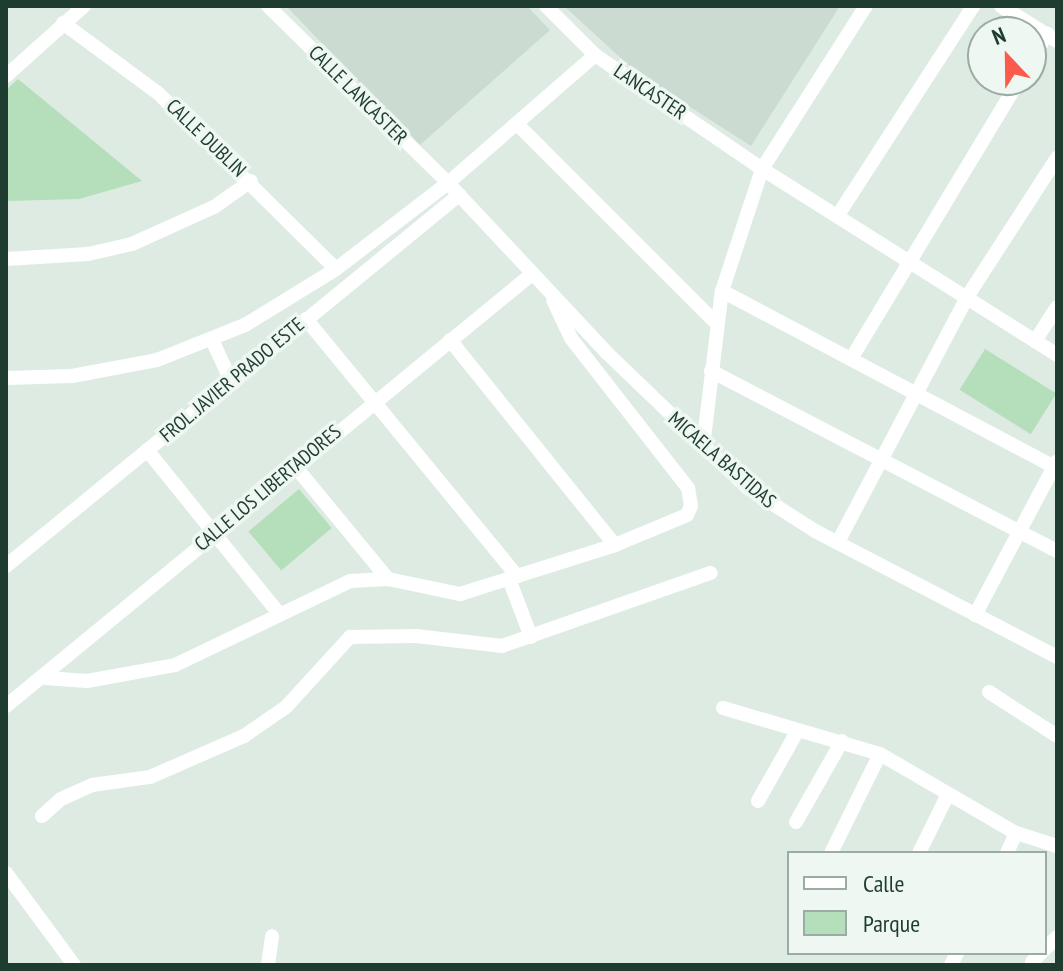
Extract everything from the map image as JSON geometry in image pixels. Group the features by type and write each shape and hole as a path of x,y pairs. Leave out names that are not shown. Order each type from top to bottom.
{"street":[{"path":"6,76 84,6"},
{"name":"CALLE LANCASTER","path":"268,6 448,183"},
{"name":"LANCASTER","path":"546,6 595,55 762,169 1057,355"},
{"path":"703,447 722,291 762,169 866,6"},
{"path":"838,215 973,6"},
{"path":"1001,6 1052,38"},
{"name":"CALLE DUBLIN","path":"63,23 158,93 251,181 336,269"},
{"path":"6,378 86,373 157,360 213,342 336,269 448,183 595,55"},
{"path":"851,359 907,260 1009,96"},
{"path":"517,124 717,324"},
{"path":"838,542 967,297 1057,158"},
{"path":"6,259 88,254 132,244 214,207 251,181"},
{"name":"MICAELA BASTIDAS","path":"448,183 552,296 703,447 762,499 1057,657"},
{"name":"FROL. JAVIER PRADO ESTE","path":"6,566 459,195"},
{"name":"CALLE LOS LIBERTADORES","path":"6,706 46,678 294,465 532,274"},
{"path":"722,291 1056,465 975,615"},
{"path":"46,678 87,681 175,665 202,656 277,611 350,581 388,579 460,594 615,545 687,515 691,497 563,328 552,296"},
{"path":"1035,341 1057,307"},
{"path":"306,319 374,400 513,578 531,637"},
{"path":"450,340 615,545"},
{"path":"213,342 231,381"},
{"path":"711,371 1057,551"},
{"path":"147,450 216,531 277,611"},
{"path":"294,465 388,579"},
{"path":"42,816 61,799 92,785 150,777 244,736 286,707 350,637 416,636 470,647 502,646 711,573"},
{"path":"989,692 1057,736"},
{"path":"723,708 880,754 947,796 1016,833 1057,846"},
{"path":"758,801 798,730"},
{"path":"796,822 842,741"},
{"path":"832,851 880,754"},
{"path":"920,851 947,796"},
{"path":"1008,851 1016,833"},
{"path":"6,873 74,965"},
{"path":"268,965 272,936"}],"shaded area":[{"path":"286,6 527,6 550,30 420,145"},
{"path":"564,6 840,6 751,146 637,73"}],"green space":[{"path":"18,79 142,181 79,199 6,201 6,90"},
{"path":"985,349 1056,394 1031,434 960,390"},
{"path":"299,489 332,528 281,570 248,531"}]}
